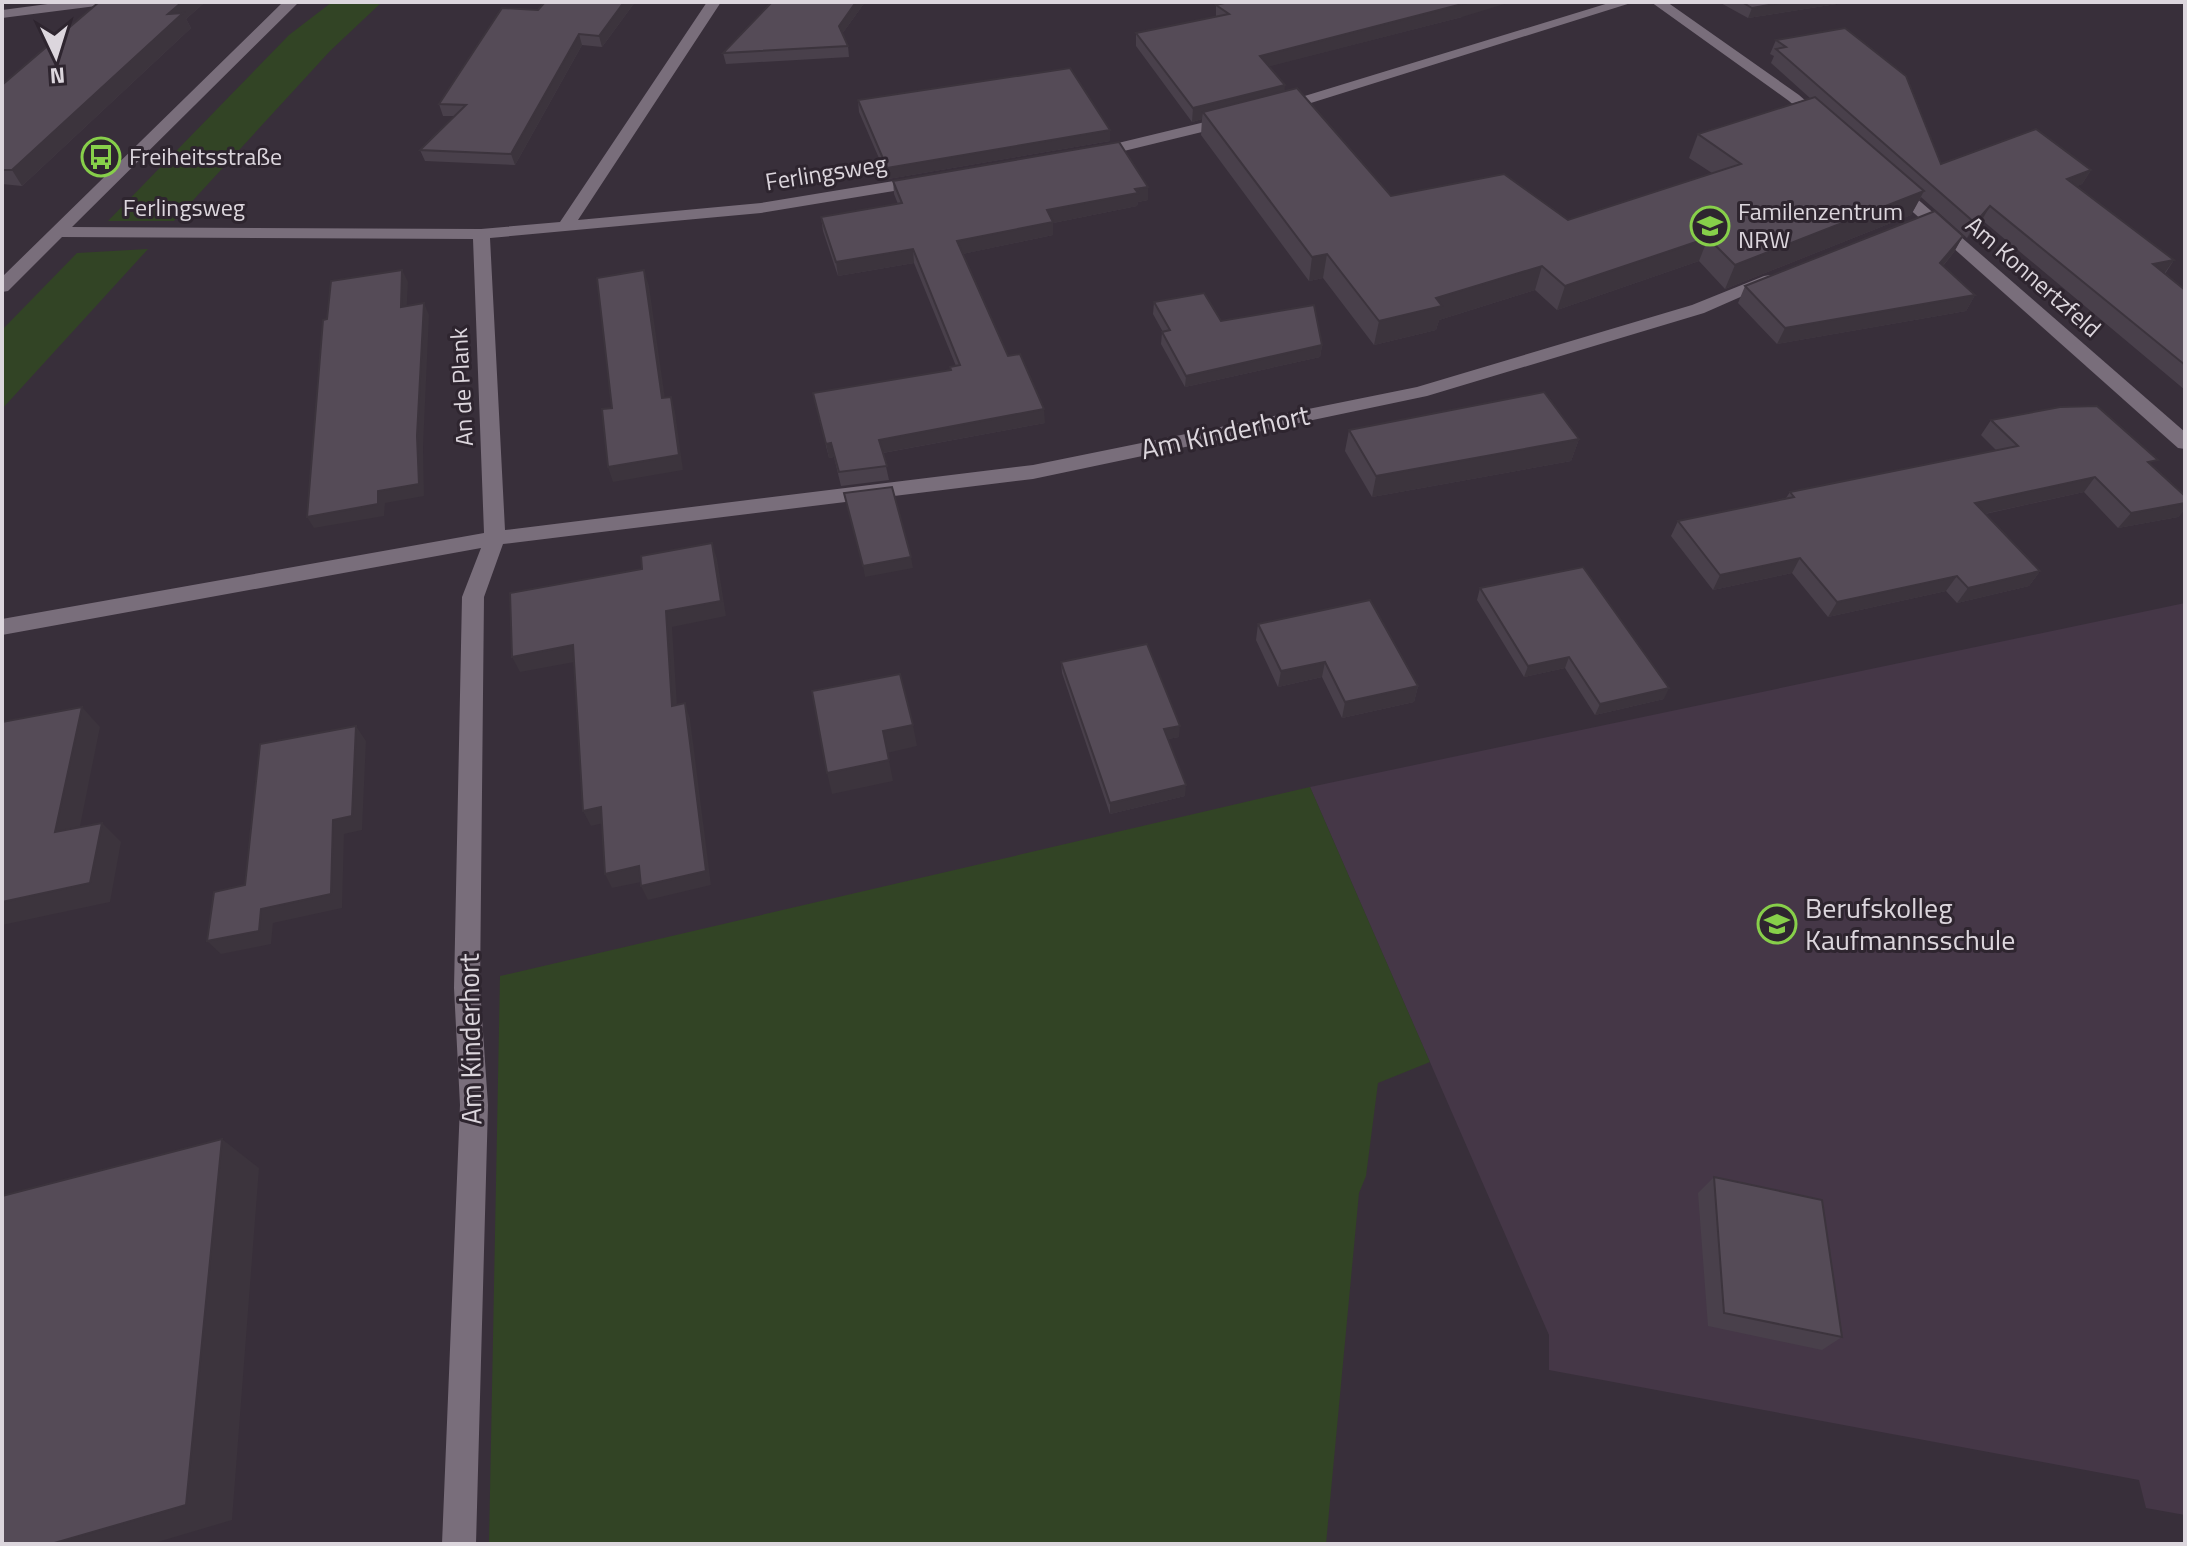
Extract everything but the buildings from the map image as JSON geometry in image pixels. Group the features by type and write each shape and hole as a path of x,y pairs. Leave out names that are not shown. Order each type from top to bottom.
{"street":[{"path":"2,14 96,2"},
{"path":"2,287 275,15 292,2"},
{"path":"564,228 714,2"},
{"path":"1071,158 1268,111 1627,2"},
{"path":"1658,2 1794,98 1839,138"},
{"name":"Am Konnertzfeld","path":"1884,177 1921,220 2185,443"},
{"name":"Ferlingsweg","path":"58,232 481,234 761,208 947,178"},
{"name":"An de Plank","path":"481,234 495,538"},
{"name":"Am Kinderhort","path":"2,627 495,538 1033,472 1420,392 1698,309 1784,275"},
{"name":"Am Kinderhort","path":"459,1544 474,1105 467,988 473,597 495,538"}],"shaded area":[{"name":"Berufskolleg Kaufmannsschule","path":"2185,603 2185,1515 2146,1508 2139,1480 1549,1370 1549,1335 1310,787"}],"green space":[{"path":"332,2 382,2 330,51 174,221 108,221 289,35"},
{"path":"148,249 2,409 2,330 77,253"},
{"path":"1310,787 1430,1062 1378,1083 1366,1176 1359,1193 1326,1544 489,1544 500,976"}],"place":[{"name":"Freiheitsstraße","path":"101,157"},
{"name":"Familenzentrum NRW","path":"1710,226"},
{"name":"Berufskolleg Kaufmannsschule","path":"1777,924"}]}
